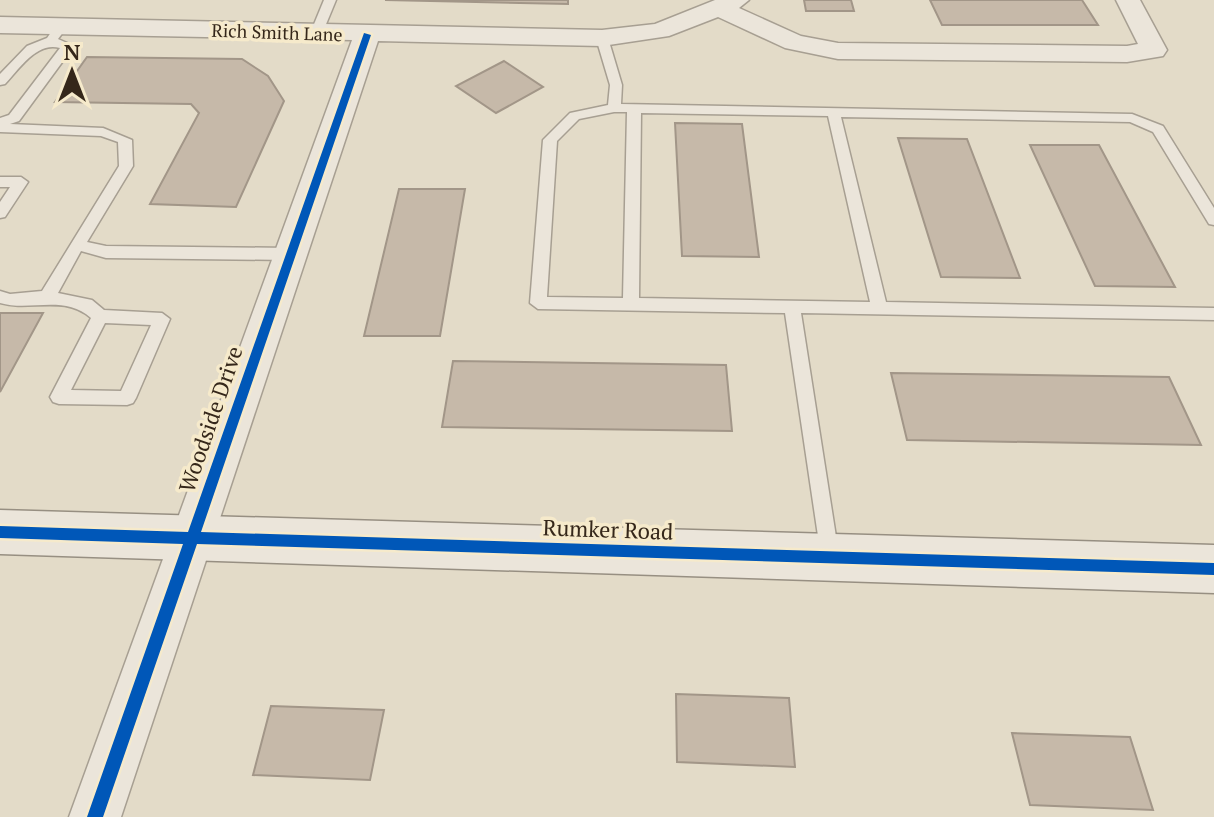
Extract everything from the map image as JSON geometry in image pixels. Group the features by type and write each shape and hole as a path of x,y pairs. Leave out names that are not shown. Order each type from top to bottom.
{"street":[{"path":"730,4 794,43 838,51 1127,54 1154,50 1128,0"},
{"name":"Rich Smith Lane","path":"0,25 57,33 602,38 660,31 730,4"},
{"name":"Woodside Drive","path":"95,817 190,536 367,35"},
{"name":"Rumker Road","path":"0,532 1214,569"}],"lane":[{"path":"316,34 330,0"},
{"path":"0,81 31,49 57,33 68,46 14,118 0,126"},
{"path":"602,38 616,85 614,108"},
{"path":"1214,220 1158,129 1132,118 614,108 575,116 550,140 538,303 1214,314"},
{"path":"631,305 634,108"},
{"path":"834,114 880,310"},
{"path":"0,126 103,132 125,140 126,166 47,297"},
{"path":"0,182 21,182 0,213"},
{"path":"77,245 106,252 289,254"},
{"path":"0,297 10,300 47,297 86,304 100,316 162,319 127,398 59,397 100,316"},
{"path":"792,308 829,556"}],"building":[{"path":"385,0 568,0 568,4"},
{"path":"804,0 851,0 854,11 806,11"},
{"path":"930,0 1082,0 1098,25 942,25"},
{"path":"87,57 242,59 268,76 284,101 236,207 150,204 199,113 191,104 55,102"},
{"path":"504,61 543,87 496,113 456,86"},
{"path":"675,123 742,124 759,257 682,256"},
{"path":"898,138 967,139 1020,278 941,277"},
{"path":"1030,145 1099,145 1175,287 1095,286"},
{"path":"399,189 465,189 440,336 364,336"},
{"path":"0,313 43,313 0,392"},
{"path":"453,361 726,365 732,431 442,427"},
{"path":"891,373 1169,377 1201,445 907,440"},
{"path":"676,694 789,698 795,767 677,762"},
{"path":"271,706 384,710 370,780 253,775"},
{"path":"1012,733 1130,737 1153,810 1030,805"}],"cycle path":[{"path":"95,817 367,35"},
{"path":"0,532 1214,569"}]}
